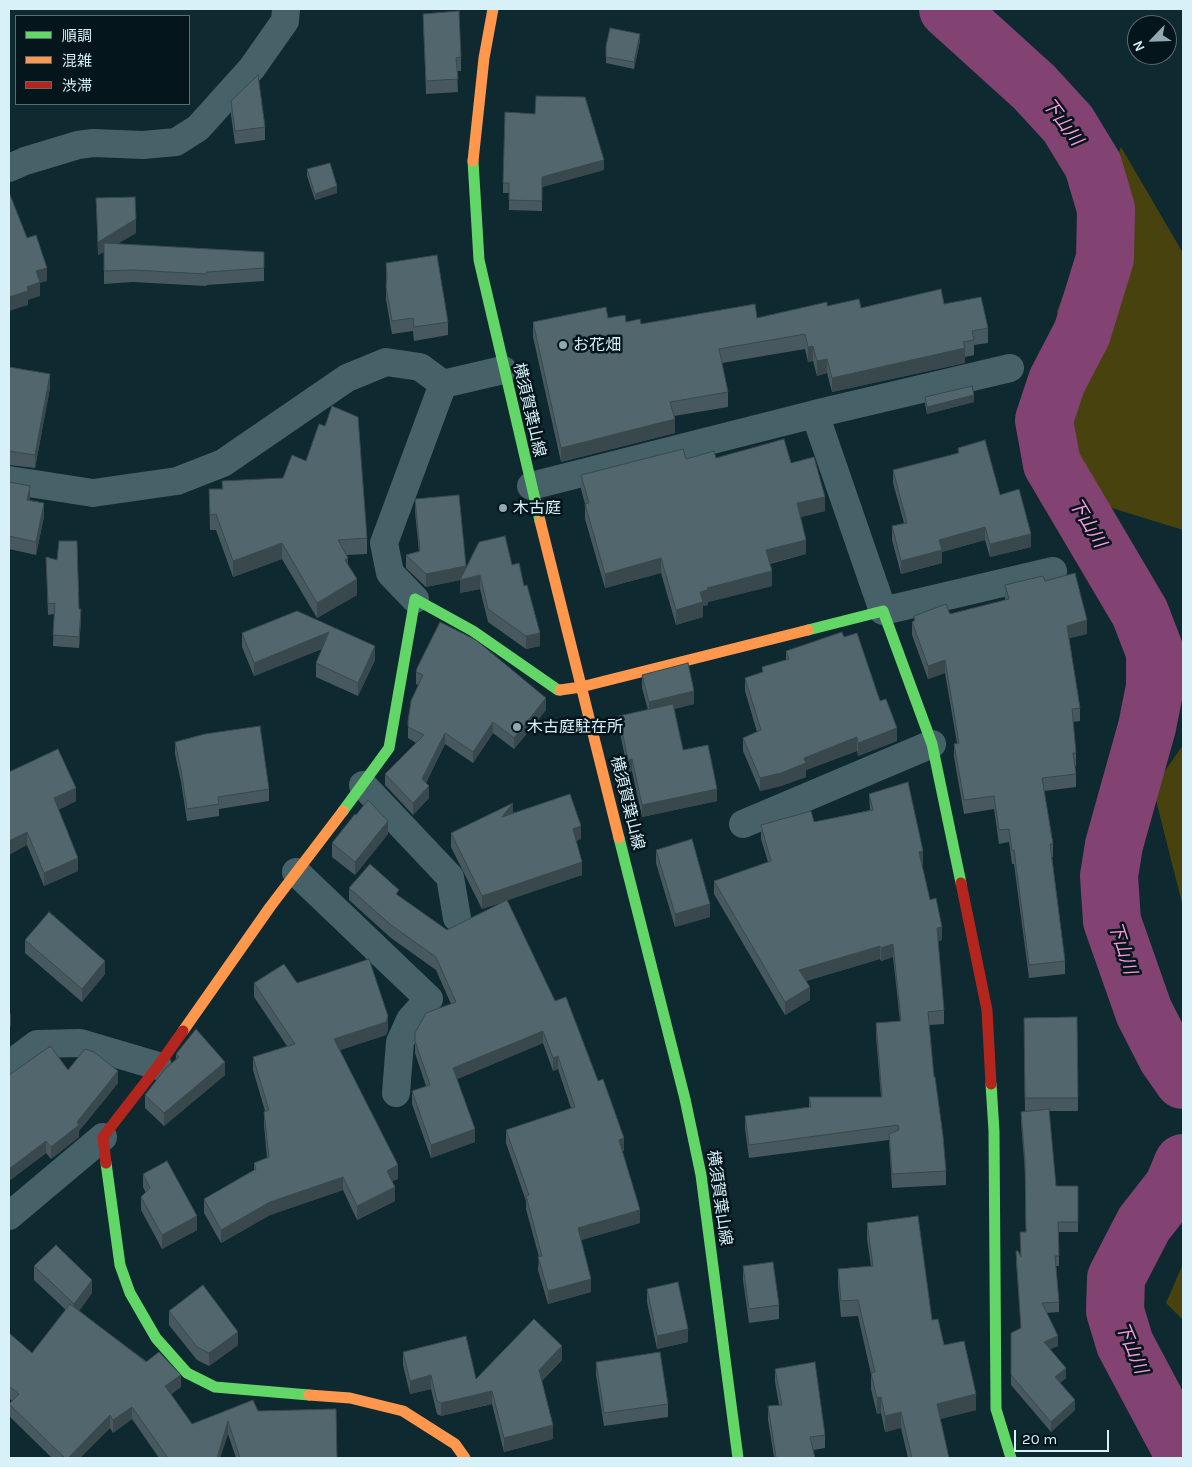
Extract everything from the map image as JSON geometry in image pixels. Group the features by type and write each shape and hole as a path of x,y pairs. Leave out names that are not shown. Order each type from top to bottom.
{"street":[{"path":"9,168 78,144 143,145 176,142 198,128 252,68 285,21 286,9"},
{"name":"横須賀葉山線","path":"493,9 484,58 473,164 479,260 531,486 687,1109 700,1175 738,1458"},
{"path":"9,480 93,493 177,481 223,463 347,378 386,362 420,367 443,384 503,370"},
{"path":"531,486 815,414 1010,368"},
{"path":"443,384 384,542 390,574 415,599 473,631 558,690 581,687 883,611 1053,571"},
{"path":"815,414 883,611 932,744 987,1010 994,1131 996,1409 1011,1458"},
{"path":"9,1216 103,1138 158,1066 296,872 389,748 415,599"},
{"path":"743,824 932,744"},
{"path":"363,785 450,877 457,918"},
{"path":"296,872 429,999 410,1020 400,1042 396,1093"},
{"path":"9,1065 37,1044 80,1043 158,1066"},
{"path":"103,1138 122,1272 130,1293 156,1338 187,1374 215,1388 350,1398 403,1411 455,1444 465,1458"}],"shaded area":[{"path":"1121,147 1183,253 1183,530 1086,500 1057,311"},
{"path":"1183,745 1183,907 1153,788"},
{"path":"1183,1264 1183,1320 1166,1303"}],"building":[{"path":"459,11 461,57 456,58 458,79 426,81 423,14"},
{"path":"610,28 640,34 634,62 606,57 606,46"},
{"path":"258,75 265,127 235,131 231,101"},
{"path":"536,96 585,97 604,160 542,177 542,201 509,200 509,183 503,183 505,112 535,114"},
{"path":"330,163 337,186 315,194 307,169"},
{"path":"9,192 27,238 36,235 47,268 36,271 40,282 27,287 28,291 9,297"},
{"path":"135,197 136,219 98,242 96,198"},
{"path":"104,243 264,252 264,268 207,272 206,274 133,270 104,271"},
{"path":"437,255 448,322 414,327 413,318 392,321 386,287 386,263"},
{"path":"941,289 944,304 981,297 988,328 972,331 974,340 963,342 965,348 832,378 827,359 817,361 813,346 808,347 805,334 719,349 728,392 670,402 675,419 561,448 533,322 606,307 608,318 625,315 626,322 640,319 641,324 755,304 757,318 827,302 827,306 859,299 861,308"},
{"path":"9,367 50,374 35,455 9,451"},
{"path":"972,386 974,395 927,407 925,397"},
{"path":"332,406 358,417 367,538 338,540 348,558 345,560 357,579 317,603 282,543 233,561 216,514 210,515 209,489 223,489 222,481 283,478 292,455 306,461 319,424 325,426"},
{"path":"784,439 791,463 814,457 825,497 797,503 806,540 766,550 772,571 707,588 708,590 700,592 703,602 676,610 661,558 605,574 585,504 589,503 581,475 683,449 686,459 714,451 716,458"},
{"path":"985,440 1000,495 1019,489 1031,534 990,544 985,527 939,540 942,550 901,561 892,526 907,523 893,470 959,453 958,448"},
{"path":"9,482 30,486 27,500 44,503 36,542 9,536"},
{"path":"459,495 466,566 426,574 406,555 420,551 415,499"},
{"path":"505,536 512,565 519,563 524,586 527,585 540,633 526,636 488,609 480,575 460,580 479,542"},
{"path":"59,541 77,541 79,609 81,609 79,637 53,635 55,603 48,604 46,557 57,560"},
{"path":"1075,573 1087,620 1067,626 1080,708 1072,709 1076,753 1073,753 1076,774 1042,778 1053,844 1050,844 1065,961 1029,965 1014,850 1012,851 1009,829 999,830 994,796 964,800 954,744 959,743 945,660 928,666 912,622 915,620 914,616 946,604 950,614 1009,599 1005,585 1043,576 1045,581"},
{"path":"297,611 375,646 358,683 316,663 329,632 254,663 242,633"},
{"path":"440,622 476,640 546,698 514,738 493,722 473,752 445,733 422,779 429,786 413,803 385,774 424,735 408,727 408,721 411,701 423,675 416,672 417,668"},
{"path":"842,632 844,637 857,633 880,701 886,699 897,728 858,743 857,737 804,758 806,763 781,773 760,778 743,738 761,730 745,678 763,672 762,667 789,659 786,651"},
{"path":"688,663 694,691 649,702 642,675"},
{"path":"673,704 683,750 708,745 717,789 642,805 632,759 628,760 619,716"},
{"path":"260,726 269,789 218,797 219,804 187,809 175,742 205,734"},
{"path":"58,749 76,788 54,798 78,858 44,873 27,832 9,841 9,772"},
{"path":"908,782 923,851 919,852 930,900 936,898 942,927 937,928 944,1010 928,1012 946,1171 892,1174 889,1134 899,1130 898,1125 749,1145 745,1116 811,1107 809,1097 882,1097 876,1023 901,1021 893,944 881,948 880,946 799,970 810,987 785,1002 714,881 771,861 761,825 811,811 814,822 873,810 869,794"},
{"path":"570,794 581,826 573,829 582,862 482,896 451,833 513,803 502,817"},
{"path":"368,800 388,821 355,862 332,843"},
{"path":"692,839 710,904 675,914 656,850"},
{"path":"370,864 399,890 396,894 447,930 507,900 555,1001 566,997 598,1081 603,1079 624,1138 619,1140 640,1210 578,1228 591,1279 548,1291 538,1257 542,1256 526,1196 529,1195 506,1130 575,1107 558,1056 553,1058 543,1031 453,1068 475,1129 431,1145 412,1091 430,1085 415,1041 415,1033 426,1013 456,1002 436,957 391,925 349,888"},
{"path":"49,912 105,961 82,989 25,940"},
{"path":"369,959 388,1016 386,1022 334,1039 398,1165 387,1171 395,1187 357,1206 343,1177 270,1202 221,1230 204,1199 256,1169 254,1163 269,1157 264,1112 269,1110 253,1057 295,1044 254,983 284,964 297,983"},
{"path":"1077,1017 1078,1098 1025,1098 1024,1018"},
{"path":"196,1029 225,1062 164,1113 145,1095 165,1069 179,1057 176,1054"},
{"path":"51,1047 68,1070 85,1049 94,1052 118,1071 77,1122 79,1125 51,1147 46,1141 9,1169 9,1075"},
{"path":"1049,1109 1056,1186 1078,1186 1078,1222 1058,1222 1059,1256 1055,1256 1059,1302 1042,1303 1058,1336 1044,1342 1066,1368 1055,1377 1075,1400 1051,1422 1011,1375 1011,1333 1021,1328 1016,1251 1018,1251 1021,1257 1020,1232 1026,1232 1025,1161 1021,1112"},
{"path":"167,1161 197,1216 162,1235 141,1197 150,1188 143,1174"},
{"path":"918,1216 932,1320 938,1319 944,1345 964,1341 976,1394 937,1404 949,1458 912,1458 901,1412 885,1416 881,1397 877,1398 871,1373 875,1372 858,1300 841,1301 838,1269 873,1266 867,1223"},
{"path":"56,1245 92,1280 74,1304 34,1266"},
{"path":"773,1262 779,1305 749,1309 743,1266"},
{"path":"678,1282 688,1329 657,1336 647,1289"},
{"path":"203,1285 238,1332 209,1353 197,1347 169,1311"},
{"path":"70,1304 146,1362 159,1352 181,1375 165,1386 192,1424 253,1400 258,1411 336,1409 337,1458 240,1458 228,1421 217,1458 168,1458 132,1407 113,1420 110,1415 68,1458 65,1458 9,1404 19,1394 9,1386 9,1333 32,1353"},
{"path":"534,1319 562,1346 539,1370 553,1425 504,1438 492,1391 441,1403 437,1401 431,1375 410,1381 403,1352 466,1336 476,1379"},
{"path":"660,1352 668,1404 604,1413 596,1362"},
{"path":"815,1362 825,1435 810,1437 815,1458 770,1458 776,1457 768,1406 782,1405 775,1369"}],"waterway":[{"name":"下山川","path":"948,9 1034,87 1068,124 1093,165 1106,209 1105,258 1082,333 1057,381 1044,420 1052,464 1140,613 1155,652 1155,687 1147,727 1114,845 1109,876 1112,921 1144,1012 1167,1057 1183,1080"},
{"name":"下山川","path":"1183,1163 1173,1187 1144,1224 1116,1278 1115,1311 1125,1344 1183,1453"}],"traffic: fast":[{"path":"473,161 479,260 540,521"},
{"path":"343,811 389,748 415,599 473,631 560,690"},
{"path":"808,630 883,611 932,744 961,883"},
{"path":"619,838 685,1099 701,1175 738,1458"},
{"path":"991,1084 994,1131 996,1409 1011,1458"},
{"path":"106,1163 120,1265 130,1293 156,1338 187,1373 215,1387 309,1395"}],"traffic: slow":[{"path":"473,161 484,58 493,9"},
{"path":"540,521 619,838"},
{"path":"560,690 581,687 808,630"},
{"path":"183,1031 270,907 343,811"},
{"path":"309,1395 350,1398 403,1411 455,1444 465,1458"}],"traffic: jam":[{"path":"961,883 987,1010 991,1084"},
{"path":"106,1163 103,1137 183,1031"}],"place":[{"name":"お花畑","path":"563,345"},
{"name":"木古庭","path":"503,508"},
{"name":"木古庭駐在所","path":"517,727"}]}
